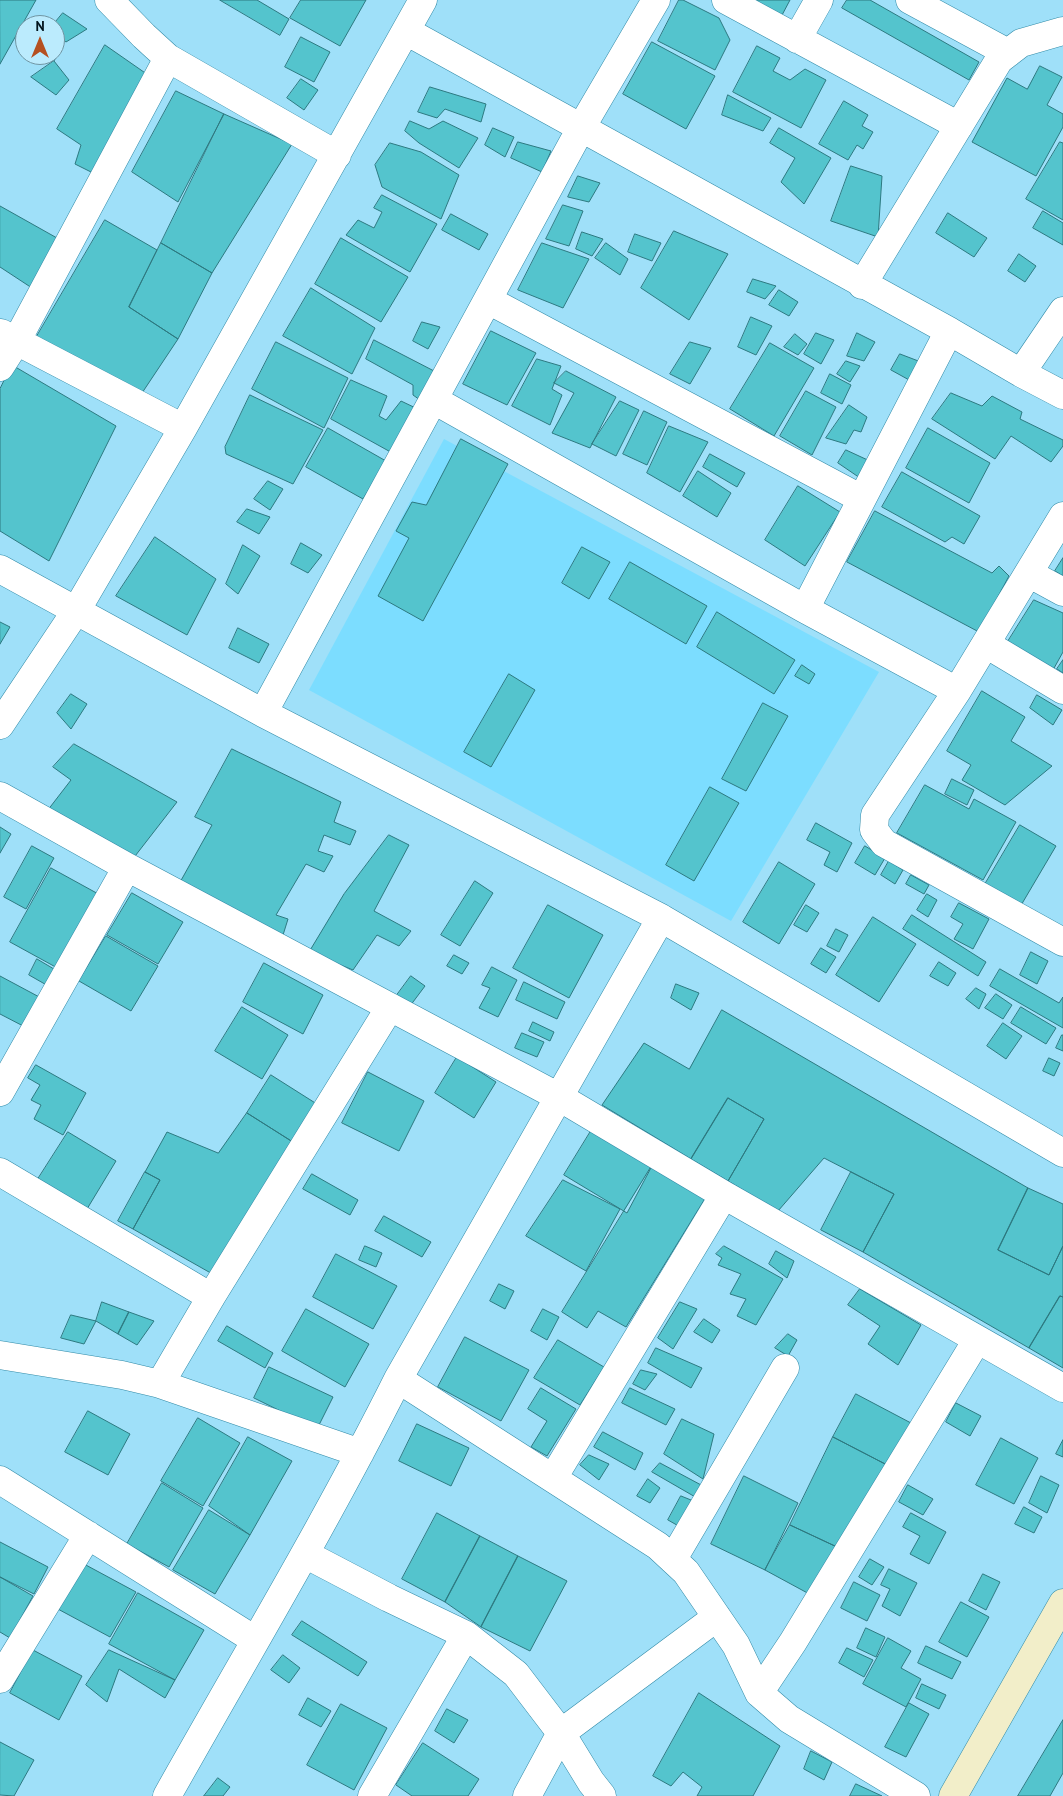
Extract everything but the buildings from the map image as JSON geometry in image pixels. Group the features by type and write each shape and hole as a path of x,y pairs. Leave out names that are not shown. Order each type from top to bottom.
{"main road":[{"path":"953,1796 1063,1603"}],"street":[{"path":"109,0 168,58 337,155"},
{"path":"0,725 76,611 183,428 423,0"},
{"path":"263,714 581,128 656,0"},
{"path":"726,0 958,126"},
{"path":"797,39 819,0"},
{"path":"910,0 1008,53"},
{"path":"406,31 1063,395"},
{"path":"862,285 999,60 1021,43 1055,39"},
{"path":"0,367 8,337 168,58"},
{"path":"488,300 862,499"},
{"path":"1021,373 1063,311"},
{"path":"805,608 949,332"},
{"path":"8,337 183,428"},
{"path":"434,400 957,691"},
{"path":"1063,516 1030,574 957,691 875,815 874,830 884,843 1063,942"},
{"path":"0,569 263,714 661,918 1060,1145"},
{"path":"1030,574 1063,592"},
{"path":"986,644 1063,690"},
{"path":"0,796 127,867 559,1097 724,1194 1063,1388"},
{"path":"0,1092 127,867"},
{"path":"167,1796 305,1554 398,1378 661,918"},
{"path":"160,1384 211,1297 390,1007"},
{"path":"0,1172 211,1297"},
{"path":"553,1478 724,1194"},
{"path":"759,1693 793,1642 977,1340"},
{"path":"0,1356 122,1375 160,1384 360,1453"},
{"path":"673,1559 785,1368"},
{"path":"398,1378 658,1546 686,1572 717,1617 736,1645 759,1693 789,1719 916,1796"},
{"path":"0,1480 255,1640"},
{"path":"0,1679 88,1535"},
{"path":"305,1554 389,1598 466,1635 516,1674 561,1733 591,1782 602,1796"},
{"path":"527,1796 561,1733 717,1617"},
{"path":"372,1796 466,1635"}],"shaded area":[{"path":"444,439 879,672 731,921 309,690"}]}
